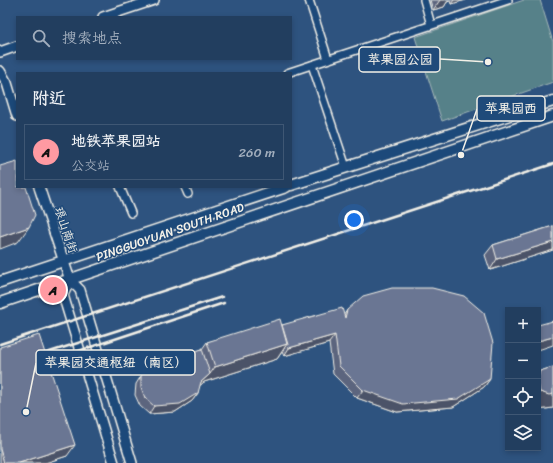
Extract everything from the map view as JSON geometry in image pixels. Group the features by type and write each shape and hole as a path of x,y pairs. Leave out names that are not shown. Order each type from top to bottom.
{"main road":[{"path":"292,186 553,101"},
{"name":"PINGGUOYUAN SOUTH ROAD","path":"0,303 553,116"},
{"name":"PINGGUOYUAN SOUTH ROAD","path":"0,282 283,188"}],"street":[{"path":"106,16 154,0"},
{"path":"309,0 328,59"},
{"path":"424,0 431,25"},
{"path":"290,72 508,0"},
{"path":"0,52 16,46"},
{"path":"312,65 346,167"},
{"path":"0,71 7,83 16,113"},
{"name":"琅山南街","path":"39,188 70,280"},
{"path":"120,188 131,213"},
{"path":"114,463 62,295 70,280 80,290 132,463"}],"green space":[{"path":"524,0 540,0 553,42 553,82 442,121 415,37"}],"building":[{"path":"16,161 16,188 26,188 35,215 29,227 0,237 0,166"},
{"path":"553,226 553,242 497,259 493,245"},
{"path":"392,288 432,288 464,296 484,313 493,343 490,379 458,399 403,404 363,390 339,366 335,335 289,348 282,325 342,308 345,318 347,310 363,296"},
{"path":"280,319 287,344 215,367 207,342"},
{"path":"553,321 553,337 541,340 541,324"},
{"path":"39,335 75,445 19,463 4,463 0,449 0,347"},
{"path":"202,349 210,374 201,382 198,393 180,404 154,406 145,398 141,387 141,376 150,365"},
{"path":"553,367 553,394 549,395 541,392 541,371"}],"railway":[{"path":"0,344 553,164"},
{"path":"34,357 222,297"},
{"path":"36,365 224,303"}],"place":[{"name":"苹果园公园","path":"488,62"},
{"name":"苹果园西","path":"461,155"},
{"name":"地铁苹果园站","path":"53,290"},
{"name":"苹果园交通枢纽（南区）","path":"26,412"}]}
